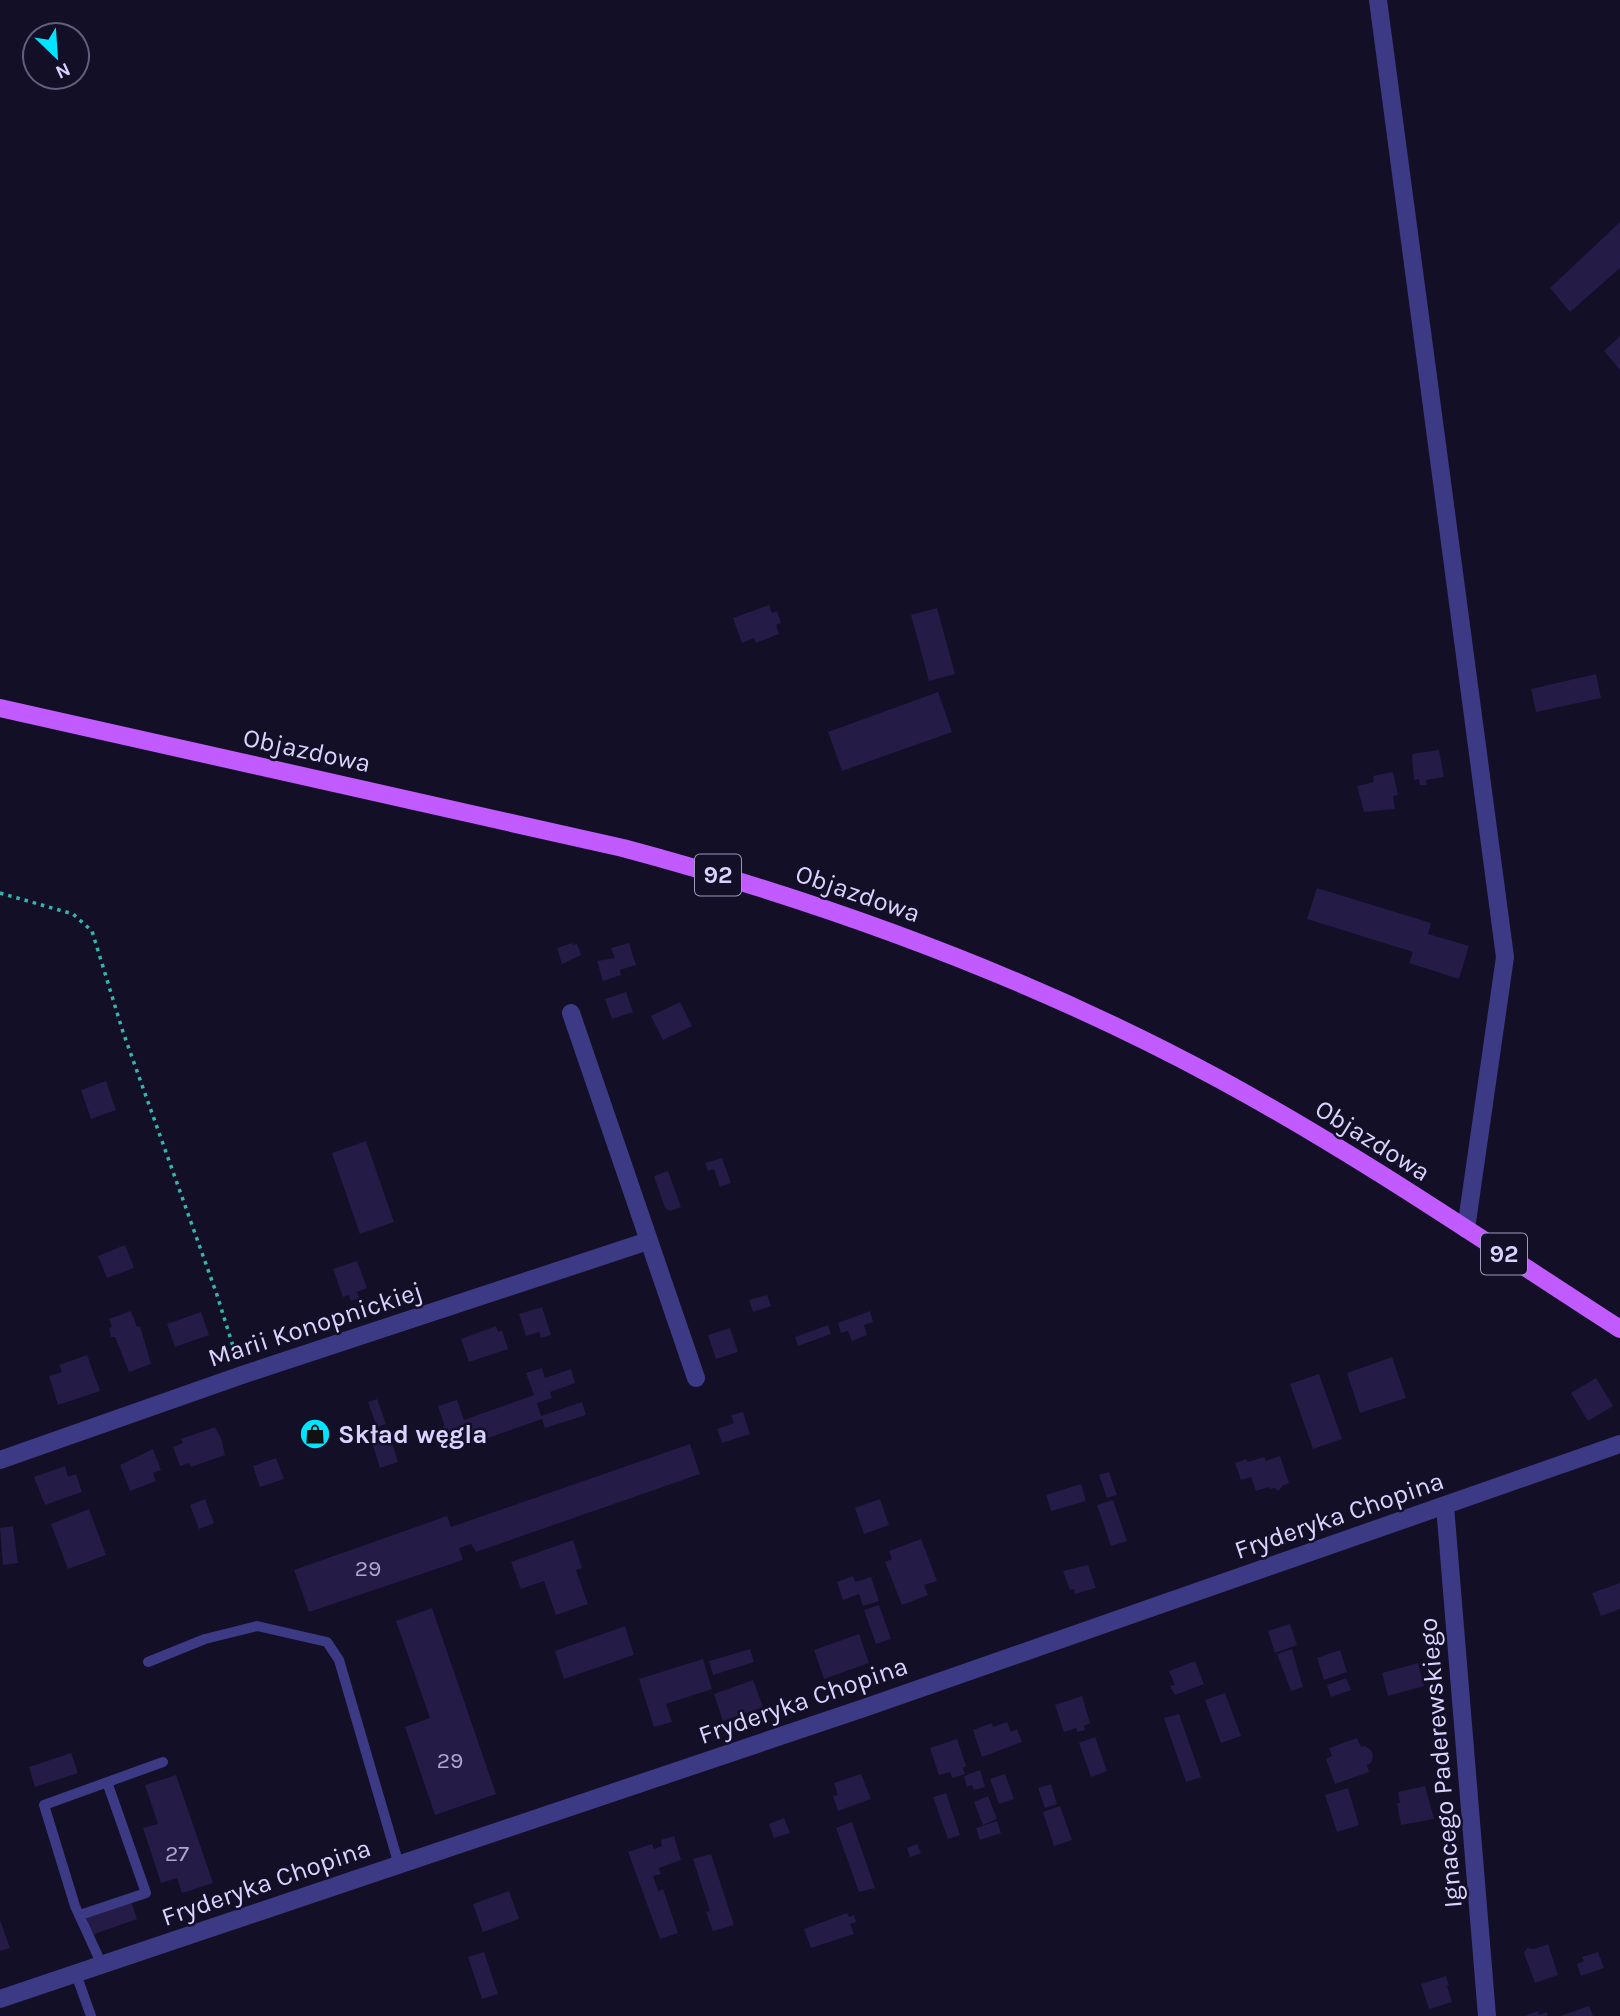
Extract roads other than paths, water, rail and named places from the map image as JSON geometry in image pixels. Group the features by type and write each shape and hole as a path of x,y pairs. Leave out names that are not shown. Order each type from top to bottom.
{"main road":[{"name":"Objazdowa","path":"0,708 623,848 840,912 981,966 1138,1037 1306,1129 1388,1178 1620,1329"}],"street":[{"path":"1378,0 1504,957 1466,1229"},
{"path":"571,1013 696,1378"},
{"name":"Marii Konopnickiej","path":"0,1460 242,1375 648,1241"},
{"name":"Fryderyka Chopina","path":"0,1999 877,1703 1620,1444"},
{"name":"Ignacego Paderewskiego","path":"1446,1506 1487,2016"}],"lane":[{"path":"148,1662 205,1639 257,1626 327,1642 340,1660 398,1865"},
{"path":"102,1965 79,1915 44,1805 163,1762"},
{"path":"79,1915 146,1893 107,1782"},
{"path":"76,1974 90,2016"}],"place":[{"name":"Skład węgla","path":"315,1434"}]}
